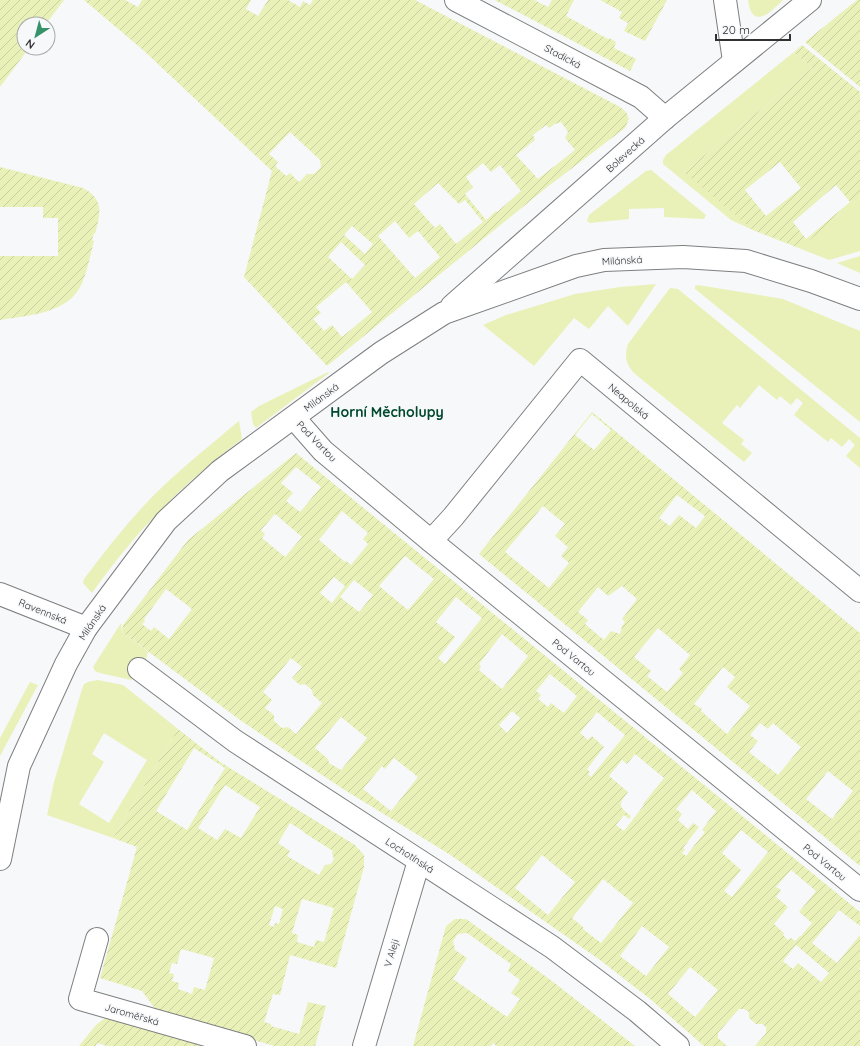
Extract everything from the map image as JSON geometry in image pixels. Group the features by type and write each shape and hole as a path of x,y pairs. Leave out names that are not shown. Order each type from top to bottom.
{"street":[{"name":"Stadická","path":"456,0 641,97 665,118"},
{"path":"725,0 734,61"},
{"name":"Bolevecká","path":"444,313 665,118 810,0"},
{"name":"Milánská","path":"0,859 19,766 66,664 86,628 166,521 220,471 381,353 444,313 576,266 604,260 683,257 746,261 811,280 860,299"},
{"name":"Neapolská","path":"431,541 453,517 580,360 860,591"},
{"name":"Pod Vartou","path":"294,418 323,451 431,541 860,890"},
{"name":"Ravennská","path":"0,594 86,628"},
{"name":"Lochotínská","path":"139,669 235,741 552,947 637,1010 678,1046"},
{"name":"V Aleji","path":"364,1046 419,861"},
{"name":"Jaroměřská","path":"97,939 80,999 245,1046"}],"green space":[{"path":"0,0 64,0 52,16 16,16 16,56 23,56 0,87"},
{"path":"84,0 125,0 138,7 142,0 251,0 246,9 258,16 268,0 288,0 300,7 303,1 310,5 313,0 415,0 620,107 626,112 629,119 625,128 546,188 327,366 244,277 272,171 143,50","holes":["561,122 568,132 565,138 575,150 538,179 516,155 535,140 533,135 546,125 549,128","290,132 320,160 321,167 314,174 307,174 299,182 290,173 286,176 275,166 278,162 269,154","483,163 491,172 500,165 521,191 486,220 465,194 473,187 466,177","438,183 459,204 465,200 483,222 456,244 440,224 435,228 414,204","395,221 409,238 418,231 440,257 415,278 378,236","352,226 373,244 365,254 344,235","341,242 365,265 352,279 328,257","346,282 372,312 342,337 332,325 324,331 313,319 321,313 316,307"]},
{"path":"495,0 534,0 548,7 552,0 574,0 566,16 616,42 614,48 636,59 630,71"},
{"path":"600,0 667,0 645,41 624,31 628,23 619,18 622,12"},
{"path":"748,0 783,0 768,13 758,17 753,15"},
{"path":"857,0 860,0 860,87 805,42"},
{"path":"802,45 860,92 860,198 800,248 753,230 684,172 812,68 794,52","holes":["780,162 801,188 766,216 745,190","836,185 850,202 806,239 793,222"]},
{"path":"794,52 812,68 684,172 800,247 860,198 860,251 829,260 731,220 663,164 663,160 666,155"},
{"path":"0,167 83,188 95,197 98,203 99,214 87,268 82,283 76,293 68,301 47,311 0,320 0,256 58,256 58,218 43,218 43,207 0,207"},
{"path":"651,170 706,215 704,219 664,217 664,208 629,209 629,219 590,223 587,221 589,215 646,171"},
{"path":"860,256 860,273 837,263"},
{"path":"656,284 628,326 608,306 589,329 574,318 534,366 483,325 506,315 575,294 620,287"},
{"path":"698,285 783,299 860,331 860,422 695,289 695,286"},
{"path":"670,288 678,289 860,438 860,468 846,456 855,445 849,439 842,447 831,438 828,442 794,415 803,403 797,398 791,405 780,396 777,400 759,385 740,408 737,405 722,423 744,440 741,444 752,453 744,462 635,374 628,364 626,356 628,344"},
{"path":"328,372 329,373 256,428 253,424 251,412 259,406"},
{"path":"592,412 860,633 860,866 479,554","holes":["592,414 611,430 594,450 575,435","677,495 705,516 696,528 679,515 670,526 659,518","543,506 565,524 555,536 568,547 561,556 569,563 549,588 505,552","622,586 637,599 622,619 625,622 622,626 620,634 611,631 604,640 585,624 588,620 578,612 598,587 608,596","658,628 690,655 679,669 683,673 667,692 647,676 651,671 634,657","723,667 735,677 727,687 750,706 727,734 701,711 702,709 694,704","760,723 768,729 773,723 801,747 778,775 749,752 758,741 750,735","828,771 853,791 832,819 806,799"]},
{"path":"239,421 242,439 199,474 161,510 125,549 92,593 83,583 84,579 125,527 162,487"},
{"path":"296,453 860,912 860,926 839,910 812,943 837,963 860,935 860,1046 755,1046 766,1033 766,1027 762,1024 756,1024 749,1018 749,1012 744,1009 739,1009 718,1033 718,1038 727,1046 704,1046 649,998 600,960 449,854 343,789 240,720 122,632 123,625 188,540","holes":["296,467 321,487 300,512 286,501 293,493 281,483","342,511 368,533 363,539 368,544 351,565 346,561 345,562 319,540","275,514 302,537 285,557 262,538 265,534 261,530","405,556 434,579 408,610 379,586","334,577 345,586 332,603 320,593","354,580 373,595 359,612 340,597","166,589 192,609 169,639 154,627 151,631 142,624","456,597 482,618 445,664 438,658 455,637 436,622","502,634 528,656 502,689 479,670 481,667 479,664","291,658 302,667 292,678 300,685 305,684 312,690 313,695 322,703 296,734 288,727 282,728 274,721 274,715 265,708 272,700 263,692","550,674 577,696 564,713 551,703 548,707 538,699 541,695 536,691","512,711 520,718 507,733 499,725","597,712 625,735 591,777 588,774 590,772 587,769 604,747 592,736 588,740 580,733","341,717 367,738 341,770 329,763 328,759 315,748","635,754 664,778 624,831 616,825 624,815 629,819 631,816 621,805 622,800 628,792 609,776 622,760 627,764","394,758 418,777 391,811 363,789 382,766 385,769","692,790 716,811 702,830 705,832 686,856 682,853 685,850 683,848 699,827 693,823 688,829 678,820 682,814 676,809","741,830 768,852 732,897 724,891 741,870 722,853","542,855 575,882 548,915 515,888","791,870 816,891 799,912 812,923 795,941 791,938 788,940 783,935 784,933 774,924 788,907 776,897 781,890 776,887","603,879 633,903 601,943 572,918","642,926 669,947 646,976 620,956","796,945 829,973 821,982 798,963 793,969 783,961","690,967 718,990 695,1017 668,994"]},
{"path":"121,623 122,632 148,652 146,659 131,680 100,673 95,671 93,667"},
{"path":"98,680 123,685 178,729 113,838 47,815 54,782 83,686 88,682","holes":["104,733 147,760 109,823 79,804 104,762 92,754"]},
{"path":"30,682 38,685 0,756 0,738"},
{"path":"178,729 220,762 355,845 364,855 364,867 336,968 290,955 280,995 273,994 264,1022 271,1024 271,1026 299,1034 308,1002 326,1006 315,1046 275,1046 159,1014 142,991 100,978 137,847 113,838","holes":["194,748 225,768 187,830 156,811","225,785 260,807 241,838 225,829 217,840 198,828","290,823 333,851 332,853 334,859 331,864 325,865 319,875 287,856 290,851 278,843","302,899 334,908 324,942 316,940 314,947 297,942 298,935 292,933","275,906 283,909 279,924 275,923 274,927 269,925","181,949 214,958 205,990 194,987 192,994 178,989 179,983 172,981 174,974 169,973 172,963 177,964"]},
{"path":"455,919 466,919 552,981 635,1046 497,1046 493,1043 491,1046 413,1046 446,926","holes":["467,933 511,964 508,971 520,980 511,993 520,999 507,1017 453,979 467,958 455,950 453,941 458,934"]},
{"path":"105,1018 205,1046 107,1046 97,1043 96,1046 79,1046 96,1025"}],"district":[{"name":"Horní Měcholupy","path":"387,412"}]}
